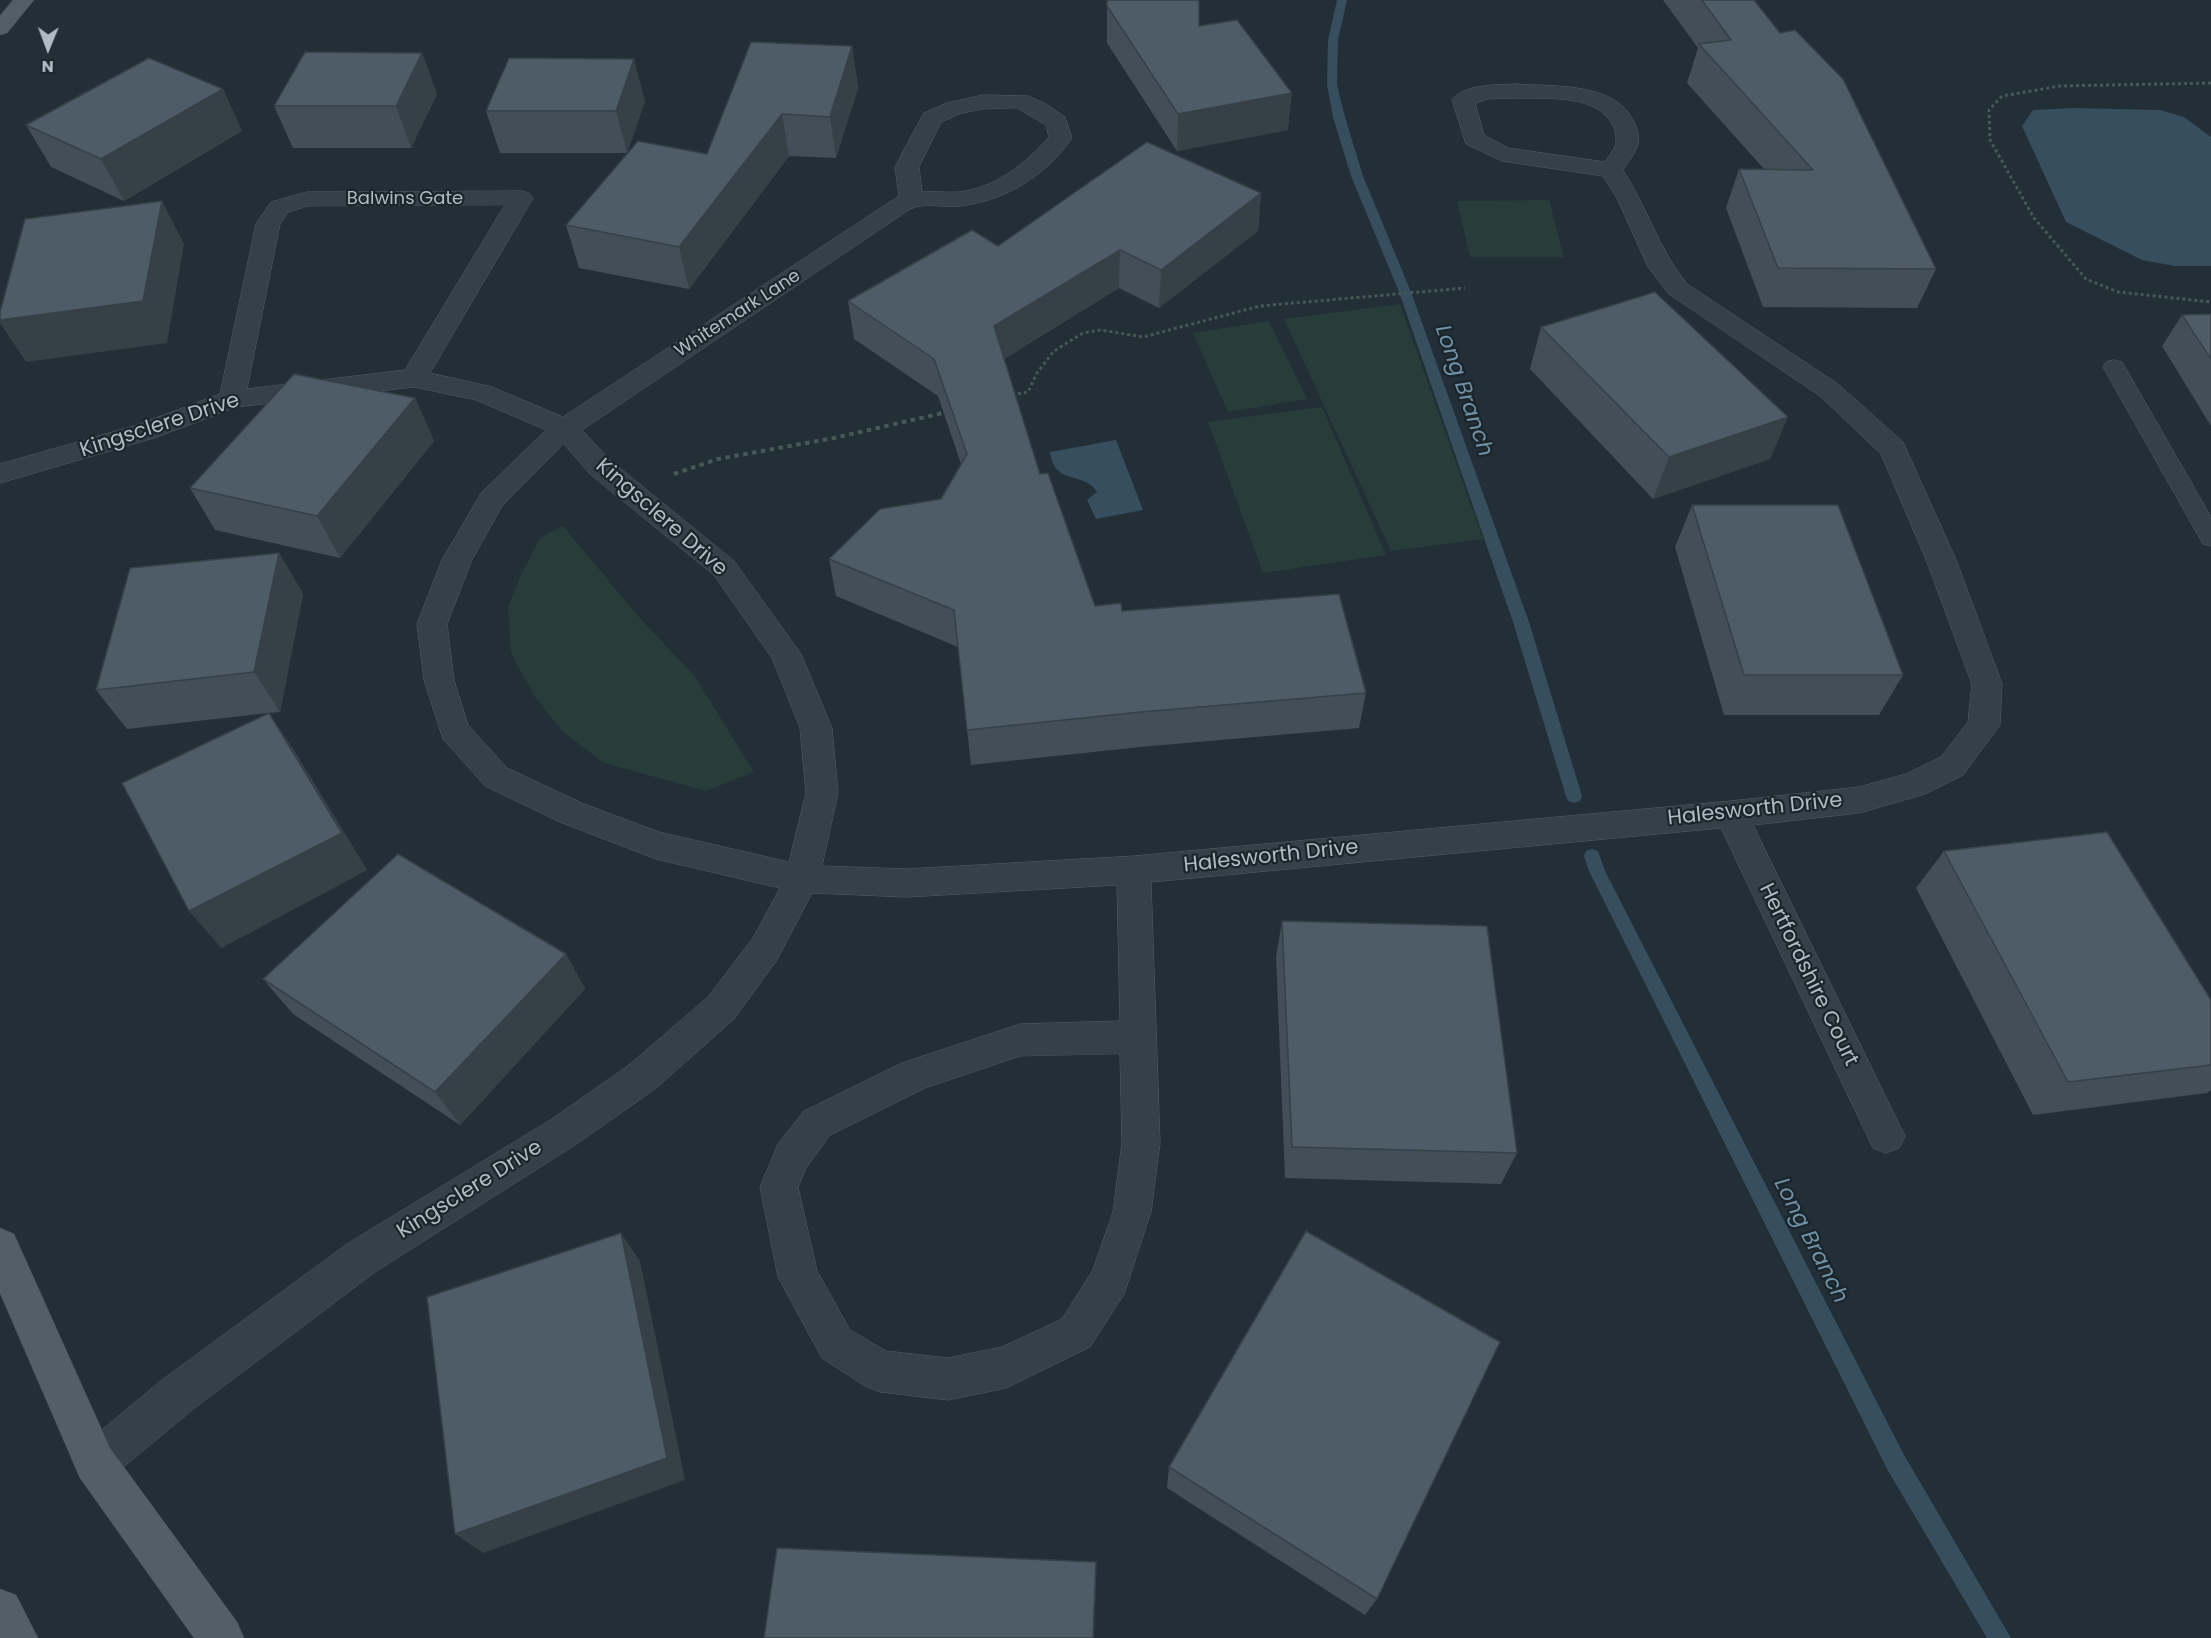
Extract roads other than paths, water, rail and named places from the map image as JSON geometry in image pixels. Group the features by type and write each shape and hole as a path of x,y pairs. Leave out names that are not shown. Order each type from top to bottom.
{"main road":[{"path":"0,29 24,0"},
{"path":"0,1247 95,1463 221,1638"},
{"path":"0,1611 15,1638"}],"street":[{"path":"1515,91 1583,95 1608,106 1622,120 1627,132 1627,145 1611,170 1502,154 1474,139 1463,100 1485,92 1515,91"},
{"path":"1020,101 1038,109 1057,122 1061,138 1043,158 1009,184 984,194 961,199 911,200 907,166 932,118 955,108 983,102 1020,101"},
{"name":"Halesworth Drive","path":"802,879 907,883 1134,870 1731,814 1859,800 1914,785 1952,766 1984,725 1987,684 1942,562 1893,449 1829,390 1678,289 1660,267 1628,196 1611,170"},
{"name":"Balwins Gate","path":"232,399 268,224 279,207 307,199 521,198 414,378"},
{"name":"Whitemark Lane","path":"565,428 911,200"},
{"name":"Kingsclere Drive","path":"0,474 147,431 232,399 414,378 483,393 565,428 600,467 724,568 786,654 816,728 822,794 802,879 765,950 722,1008 642,1077 565,1131 361,1258 177,1395 95,1463"},
{"path":"565,428 491,500 457,560 432,624 439,680 454,730 496,777 572,813 656,845 802,879"},
{"name":"Hertfordshire Court","path":"1731,814 1886,1136"},
{"path":"1134,870 1141,1143 1132,1212 1110,1280 1076,1333 1006,1367 948,1379 880,1371 836,1344 798,1277 779,1187 791,1157 817,1123 915,1075 1020,1040 1138,1037"}],"lane":[{"path":"2114,367 2211,538"}],"water":[{"path":"2073,108 2160,110 2184,117 2211,137 2211,266 2175,266 2142,260 2066,222 2022,126 2033,110"},
{"path":"1116,440 1143,510 1096,519 1087,500 1097,492 1085,482 1057,470 1050,452"}],"waterway":[{"name":"Long Branch","path":"1342,0 1333,40 1332,85 1339,117 1357,176 1405,292 1521,622 1574,796"},
{"name":"Long Branch","path":"1592,856 1597,871 1895,1461 2000,1638"}]}
